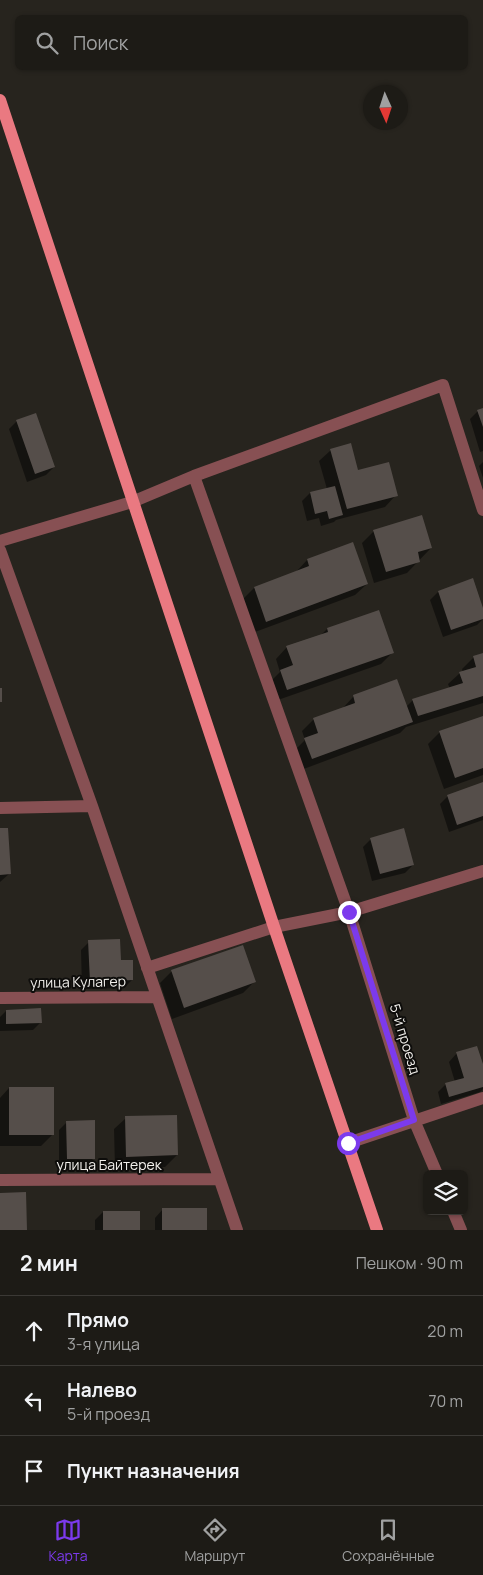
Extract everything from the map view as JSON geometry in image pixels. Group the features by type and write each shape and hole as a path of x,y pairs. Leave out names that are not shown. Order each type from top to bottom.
{"main road":[{"path":"0,100 132,502 377,1230"}],"street":[{"path":"0,541 132,502 194,476 443,385 483,510"},
{"name":"5-й проезд","path":"194,476 349,912 414,1120 435,1170"},
{"path":"0,550 6,585 92,806 236,1230"},
{"path":"0,808 92,806"},
{"path":"147,968 274,927 349,912 483,871"},
{"name":"улица Кулагер","path":"0,998 157,997"},
{"path":"348,1143 483,1098"},
{"name":"улица Байтерек","path":"0,1180 219,1179"},
{"path":"455,1215 461,1230"}],"building":[{"path":"483,408 483,427 477,410"},
{"path":"36,413 55,467 35,474 16,420"},
{"path":"351,443 358,470 389,462 398,496 347,509 330,449"},
{"path":"335,486 343,515 329,519 327,511 315,514 310,492"},
{"path":"422,515 432,548 418,552 420,562 386,572 373,530"},
{"path":"353,542 368,584 266,622 254,587 309,566 307,559"},
{"path":"473,578 483,608 483,619 451,630 438,591"},
{"path":"379,610 394,653 287,690 280,670 293,665 286,646 328,632 327,628"},
{"path":"483,653 483,696 418,716 412,699 463,683 459,672 476,667 473,656"},
{"path":"397,679 413,722 312,759 304,738 318,733 313,718 355,703 353,695"},
{"path":"0,688 2,688 2,702 0,702"},
{"path":"483,716 483,768 455,778 439,731"},
{"path":"483,782 483,816 457,825 447,795"},
{"path":"0,828 8,828 11,874 0,875"},
{"path":"404,828 414,865 380,874 370,838"},
{"path":"120,939 121,960 133,960 133,980 90,982 88,940"},
{"path":"243,945 256,982 184,1008 171,970"},
{"path":"41,1008 42,1023 6,1024 6,1010"},
{"path":"477,1046 483,1064 483,1087 449,1097 445,1083 464,1078 456,1052"},
{"path":"9,1087 54,1087 54,1135 9,1135"},
{"path":"177,1115 178,1155 126,1157 125,1116"},
{"path":"95,1120 95,1159 67,1159 66,1121"},
{"path":"26,1192 27,1230 0,1230 0,1193"},
{"path":"162,1208 207,1208 207,1230 162,1230"},
{"path":"103,1211 140,1211 140,1230 103,1230"}],"route":[{"path":"348,1143 414,1120 349,912"}]}
